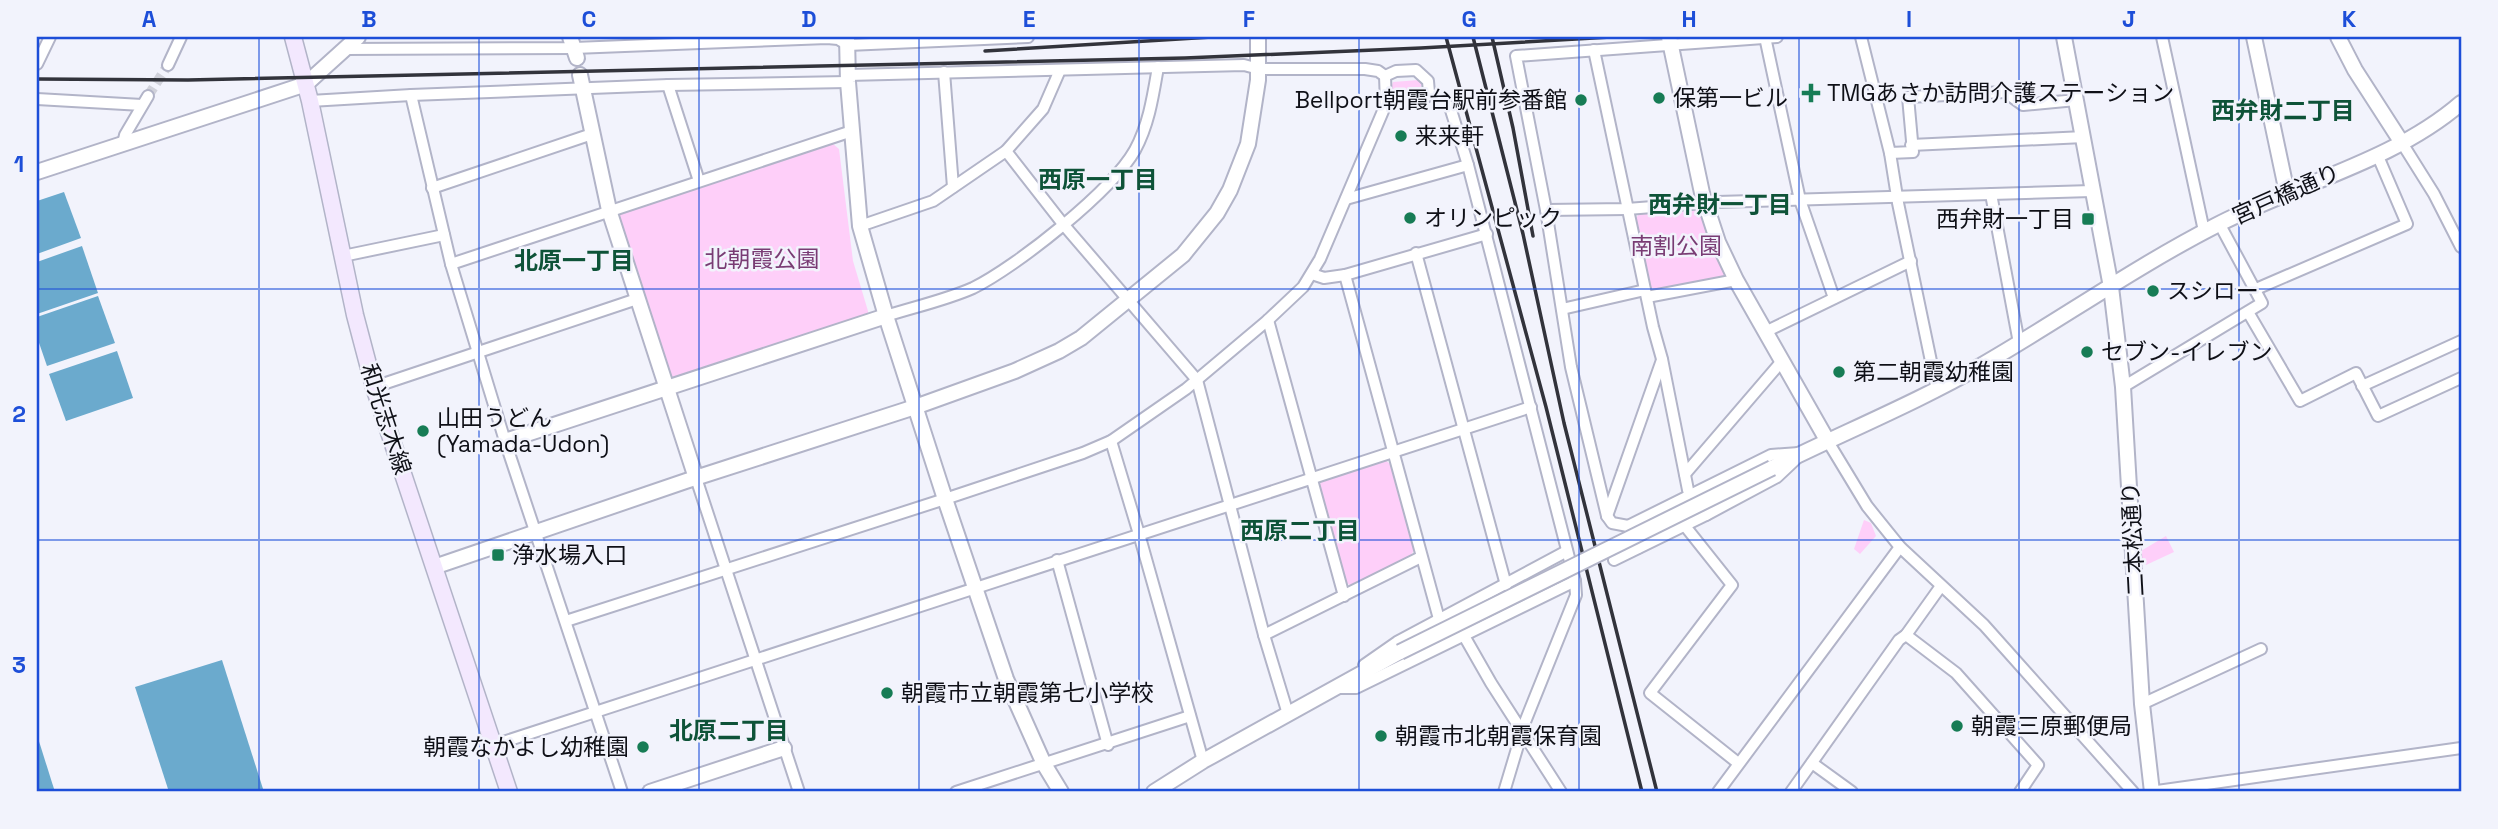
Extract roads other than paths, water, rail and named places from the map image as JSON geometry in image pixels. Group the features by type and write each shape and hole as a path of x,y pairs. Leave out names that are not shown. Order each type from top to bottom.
{"main road":[{"name":"和光志木線","path":"293,37 310,101 374,387 509,792"}],"street":[{"path":"37,64 50,37"},
{"path":"167,65 181,37"},
{"path":"37,172 306,84 358,37"},
{"path":"483,37 486,49"},
{"path":"344,49 574,48 651,41 1028,37"},
{"path":"434,567 915,407 1015,371 1059,351 1097,326 1182,255 1217,213 1230,190 1248,144 1259,69 1258,37"},
{"path":"1765,37 1800,200 1834,298"},
{"path":"1777,37 1669,40 1594,50 1516,56 1571,367 1607,516 1612,523 1628,526 1771,455 1802,453"},
{"path":"1861,37 1890,153 1937,390"},
{"name":"二本松通り","path":"2064,37 2111,287 2123,387 2142,704 2151,792"},
{"path":"2162,37 2204,231"},
{"path":"2255,37 2287,193"},
{"path":"2339,37 2355,69 2434,194 2461,247"},
{"path":"1669,40 1705,203 1718,242 1765,332 1867,506 1900,547 1984,625 2133,792"},
{"path":"848,41 848,78 860,226 944,499 1006,679 1044,764 1061,792"},
{"path":"1594,50 1690,496 1706,515"},
{"path":"310,101 582,82 668,85 1060,69 1244,65 1259,69 1364,69 1378,71 1385,76"},
{"path":"505,441 972,288 1018,259 1110,184 1134,152 1151,113 1158,67"},
{"path":"860,226 933,201 1006,151 1043,109 1060,69"},
{"path":"1385,76 1396,71 1416,70 1429,81 1429,93 1426,97 1395,100 1387,104"},
{"path":"944,72 953,187"},
{"path":"566,621 1083,453 1111,441 1157,411 1268,320 1303,287 1312,274 1387,104 1385,76"},
{"path":"582,82 609,210 799,792"},
{"path":"668,85 699,181"},
{"path":"1890,153 1913,152 1908,97 2005,92 2023,104 2076,100"},
{"path":"1429,93 1450,107 1468,165 1575,581 1576,595 1522,733 1504,792"},
{"path":"411,94 451,264 505,441 621,792"},
{"path":"37,99 145,101 125,135 123,144"},
{"name":"宮戸橋通り","path":"1154,792 1203,761 1400,652 1827,440 1937,390 2204,231 2402,143 2436,123 2461,103"},
{"path":"451,264 852,131"},
{"path":"432,188 592,134"},
{"path":"1911,145 2084,137"},
{"path":"1006,151 1063,224 1196,380 1264,635 1288,714"},
{"path":"2256,289 2407,224 2377,154"},
{"path":"1346,199 1468,165"},
{"path":"1545,211 1705,203 2092,191"},
{"path":"1992,194 2019,343"},
{"path":"2123,387 2262,303 2219,223"},
{"path":"1312,274 1324,278 1345,275 1487,234"},
{"path":"344,256 443,235"},
{"path":"1416,253 1506,585"},
{"path":"1765,332 1911,261"},
{"path":"1345,275 1439,619"},
{"path":"1562,309 1736,280"},
{"path":"374,387 637,299"},
{"path":"2248,312 2300,401 2356,373 2378,416 2461,377"},
{"path":"1268,320 1344,596"},
{"path":"2362,386 2461,341"},
{"path":"1607,516 1662,359"},
{"path":"1685,474 1782,361"},
{"path":"494,745 1531,407"},
{"path":"1111,441 1203,761"},
{"path":"1614,559 1685,526 1777,477 1802,453"},
{"path":"1628,526 1638,548"},
{"path":"1685,526 1732,585 1650,693 1738,763"},
{"path":"1718,792 1900,547"},
{"path":"1334,688 1396,642 1567,551"},
{"path":"1264,635 1421,557"},
{"path":"1057,561 1108,744"},
{"path":"1334,688 1356,688 1575,581"},
{"path":"1791,792 1899,640 1906,635 1941,586"},
{"path":"1463,634 1561,792"},
{"path":"1906,635 1956,673 2038,765 2020,792"},
{"path":"2142,704 2261,649"},
{"path":"956,792 972,790 1190,716"},
{"path":"650,792 784,748"},
{"path":"2151,792 2461,748"},
{"path":"1812,764 1852,792"}],"water":[{"path":"64,192 81,238 37,254 37,201"},
{"path":"82,246 98,293 37,314 37,262"},
{"path":"98,296 115,343 47,366 37,337 37,317"},
{"path":"117,351 133,398 66,421 49,374"},
{"path":"222,660 264,792 169,792 135,687"},
{"path":"37,735 55,792 37,792"}],"tunnel":[{"path":"148,96 168,65"}],"railway":[{"path":"985,51 1212,37"},
{"path":"1446,37 1546,407 1642,792"},
{"path":"1473,37 1523,234 1564,423 1657,792"},
{"path":"1492,37 1513,128 1533,236"},
{"path":"37,79 188,80 1185,58 1611,37"}],"place":[{"name":"TMGあさか訪問介護ステーション","path":"1811,93"},
{"name":"保第一ビル","path":"1659,98"},
{"name":"Bellport朝霞台駅前参番館","path":"1581,100"},
{"name":"来来軒","path":"1401,136"},
{"name":"オリンピック","path":"1410,218"},
{"name":"西弁財一丁目","path":"2088,219"},
{"name":"スシロー","path":"2153,291"},
{"name":"セブン-イレブン","path":"2087,352"},
{"name":"第二朝霞幼稚園","path":"1839,372"},
{"name":"山田うどん (Yamada-Udon)","path":"423,431"},
{"name":"浄水場入口","path":"498,555"},
{"name":"朝霞市立朝霞第七小学校","path":"887,693"},
{"name":"朝霞三原郵便局","path":"1957,726"},
{"name":"朝霞市北朝霞保育園","path":"1381,736"},
{"name":"朝霞なかよし幼稚園","path":"643,747"}],"district":[{"name":"西弁財二丁目","path":"2283,110"},
{"name":"西原一丁目","path":"1098,179"},
{"name":"西弁財一丁目","path":"1720,204"},
{"name":"北原一丁目","path":"574,260"},
{"name":"西原二丁目","path":"1300,530"},
{"name":"北原二丁目","path":"729,730"}],"park label":[{"name":"南割公園","path":"1676,246"},
{"name":"北朝霞公園","path":"762,259"}]}
